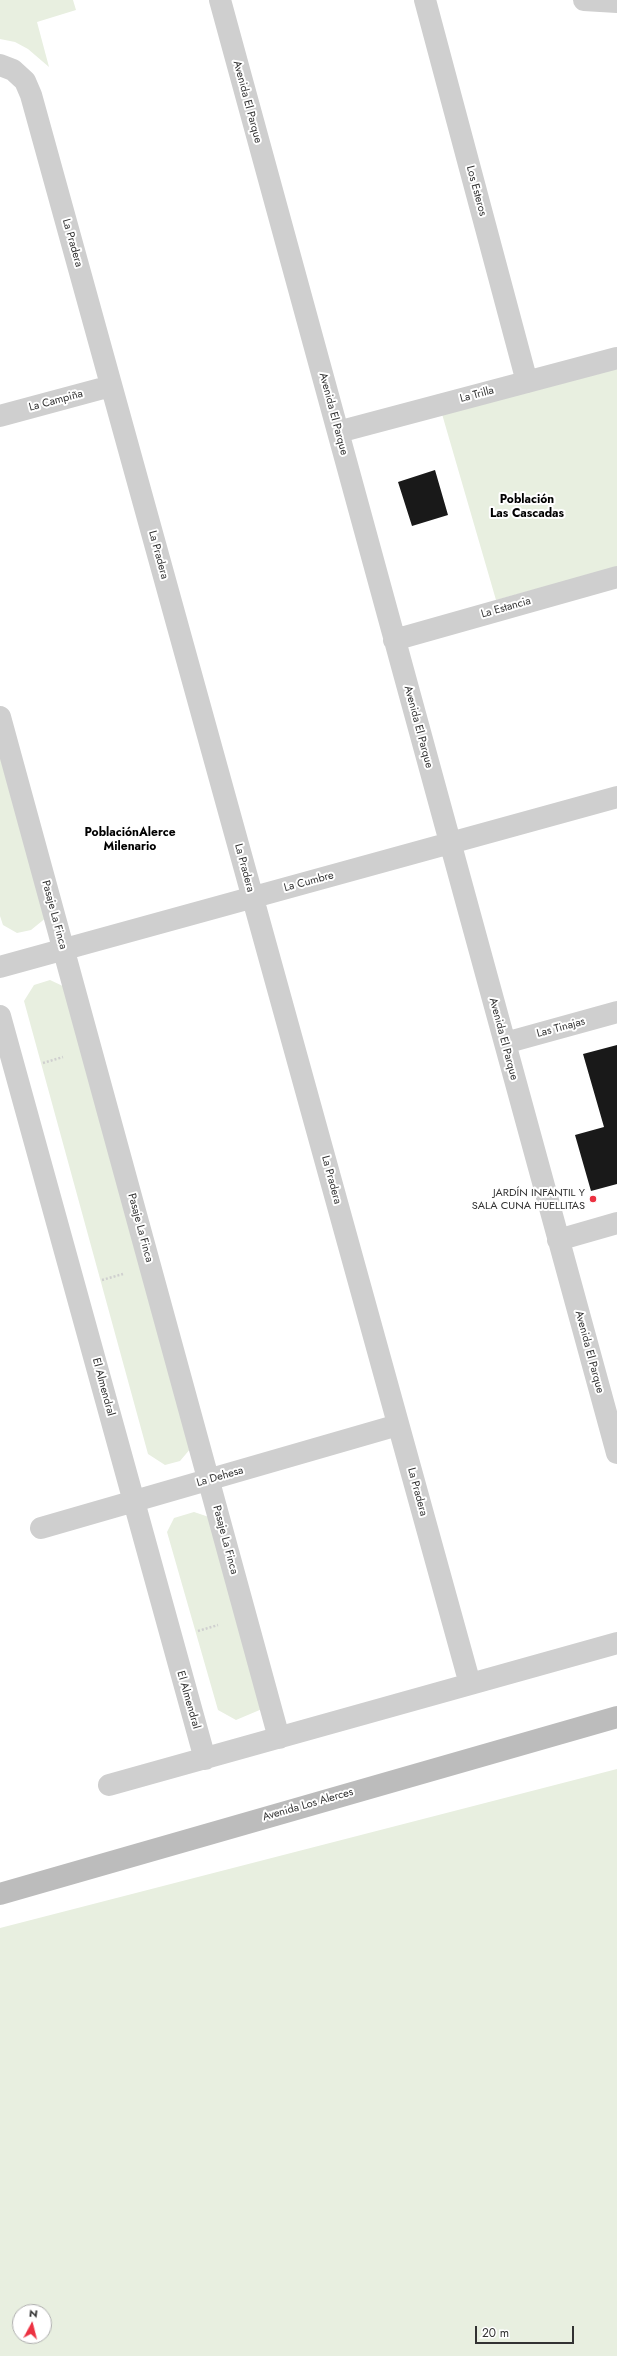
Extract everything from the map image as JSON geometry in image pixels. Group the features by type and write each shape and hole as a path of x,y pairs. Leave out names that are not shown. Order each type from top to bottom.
{"main road":[{"name":"Avenida Los Alerces","path":"0,1894 617,1717"}],"street":[{"name":"Avenida El Parque","path":"220,0 558,1240 613,1425 617,1453"},
{"name":"Los Esteros","path":"425,0 527,382"},
{"path":"584,0 617,2"},
{"name":"La Pradera","path":"0,65 14,70 25,81 31,95 470,1684"},
{"name":"La Trilla","path":"338,432 617,358"},
{"name":"La Campiña","path":"0,416 111,386"},
{"name":"La Estancia","path":"394,640 617,577"},
{"name":"Pasaje La Finca","path":"0,717 278,1738"},
{"name":"La Cumbre","path":"0,967 617,797"},
{"name":"Las Tinajas","path":"505,1044 617,1012"},
{"name":"El Almendral","path":"0,1016 205,1759"},
{"path":"558,1240 617,1223"},
{"name":"La Dehesa","path":"41,1528 398,1425"},
{"path":"109,1785 617,1643"}],"path":[{"path":"15,1071 91,1049"},
{"path":"75,1288 150,1266"},
{"path":"171,1639 245,1616"}],"green space":[{"path":"0,0 73,0 76,10 37,22 49,67 28,49 15,42 0,39"},
{"path":"617,366 617,567 496,600 442,414"},
{"path":"0,749 47,917 31,930 17,933 3,925 0,916"},
{"path":"50,980 67,988 191,1448 180,1461 165,1465 148,1454 24,1001 34,985"},
{"path":"194,1512 209,1517 262,1709 236,1720 218,1710 167,1532 174,1518"},
{"path":"617,1769 617,2356 0,2356 0,1928"}],"building":[{"path":"435,470 448,515 412,526 398,482"},
{"path":"617,1045 617,1184 591,1191 575,1135 604,1127 583,1054"}],"place":[{"name":"JARDÍN INFANTIL Y SALA CUNA HUELLITAS","path":"593,1199"}],"district":[{"name":"Población Las Cascadas","path":"527,507"},
{"name":"PoblaciónAlerce Milenario","path":"130,840"}]}
